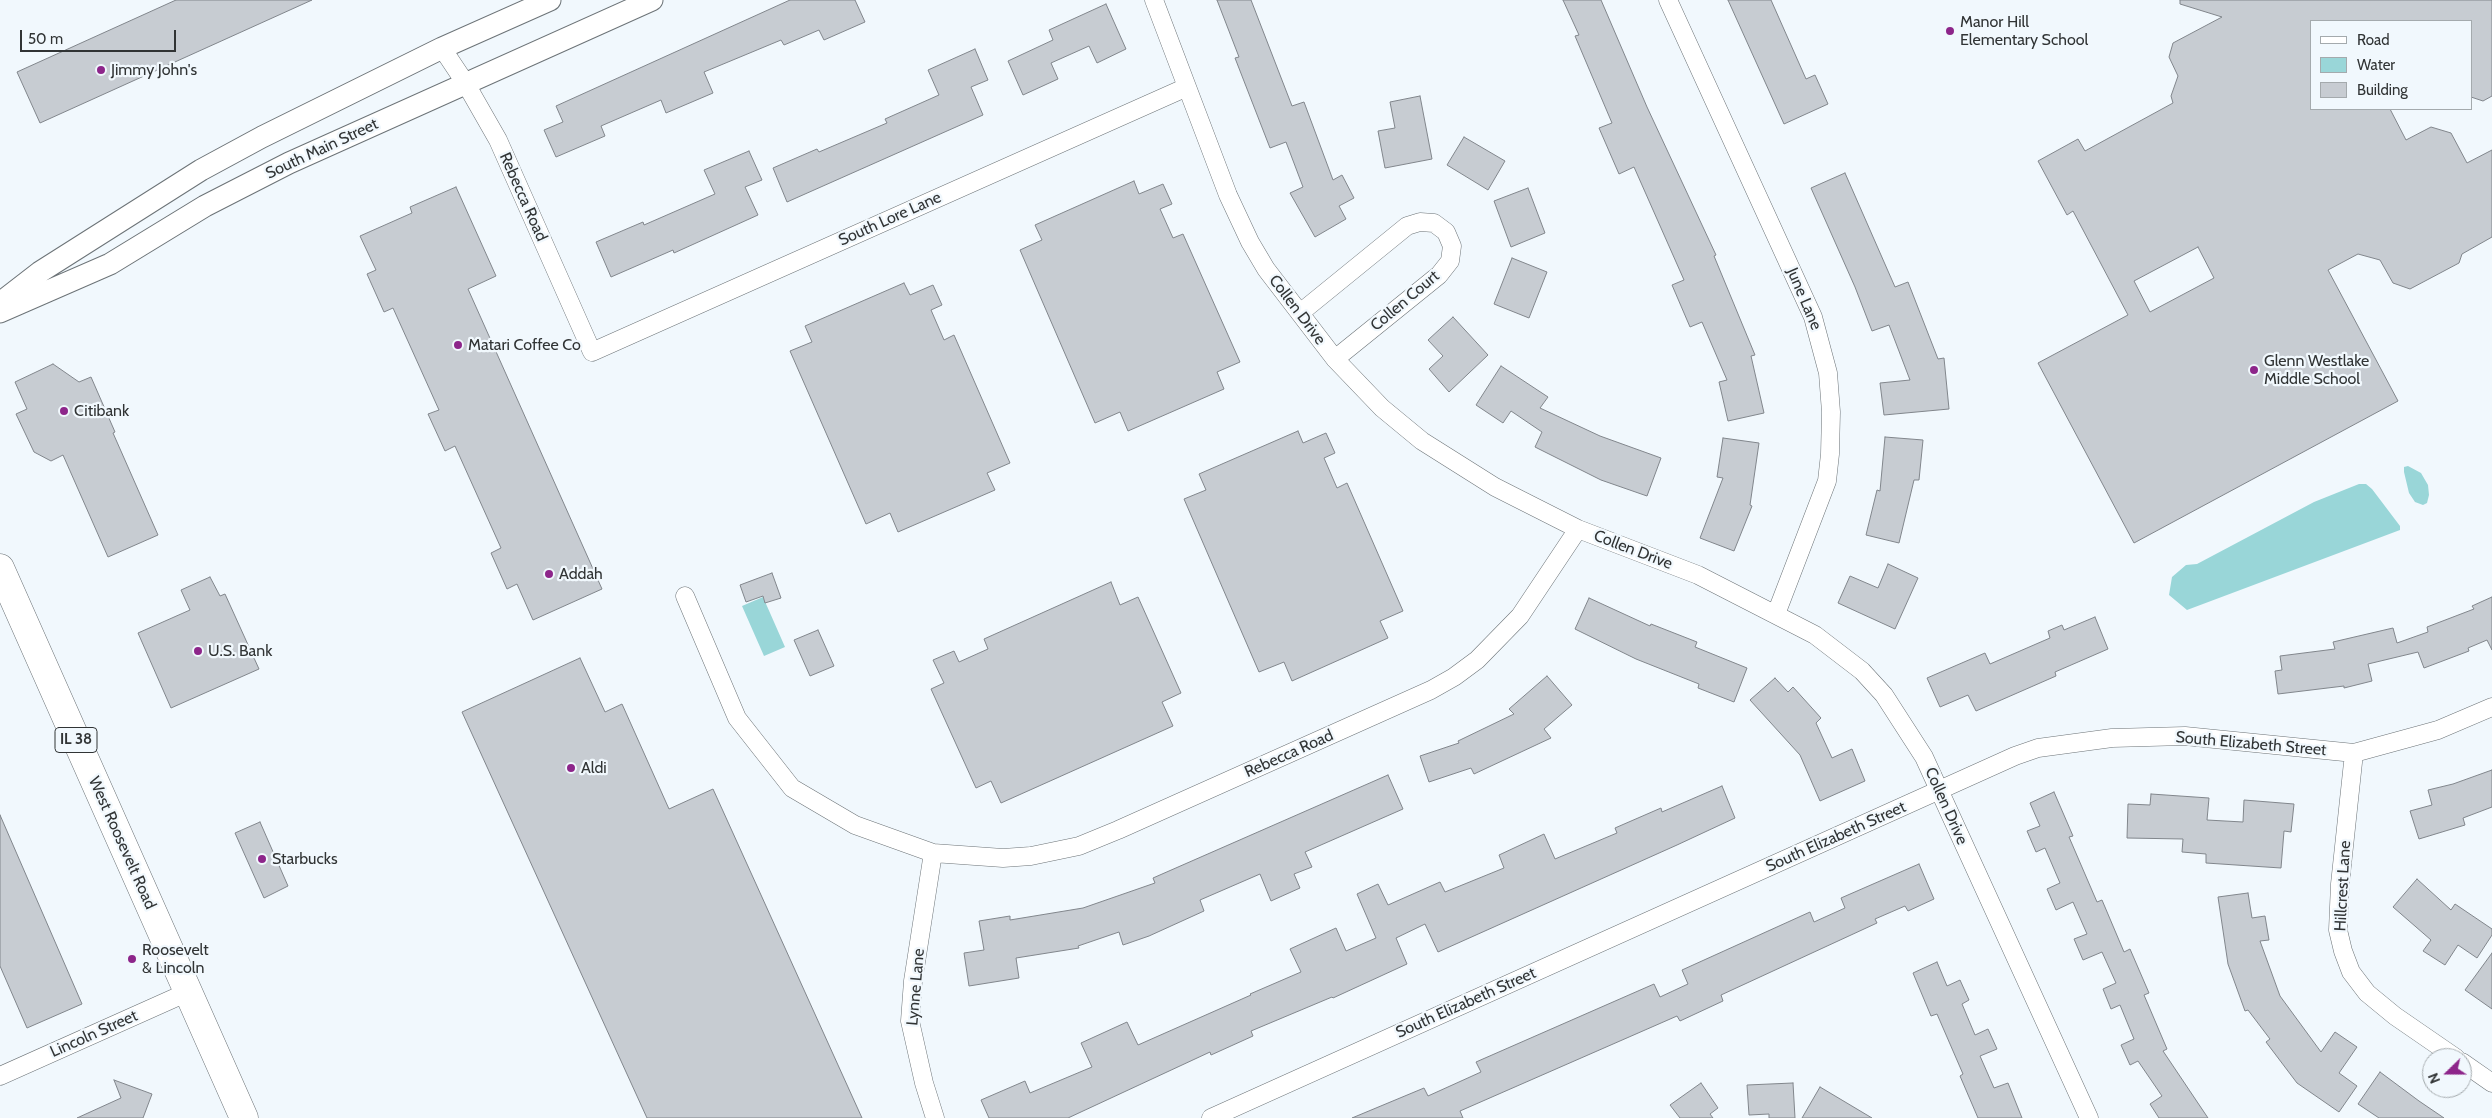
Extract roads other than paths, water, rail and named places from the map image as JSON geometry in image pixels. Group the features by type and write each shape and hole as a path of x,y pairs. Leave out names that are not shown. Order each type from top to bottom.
{"main road":[{"name":"West Roosevelt Road","path":"0,568 244,1118"}],"street":[{"path":"0,303 40,272 201,170 262,137 442,48 550,0"},
{"name":"South Main Street","path":"0,312 110,264 205,206 289,163 652,0"},
{"name":"Collen Drive","path":"1154,0 1228,195 1250,242 1266,269 1335,359 1382,408 1443,456 1494,487 1578,529 1698,575 1776,614 1814,636 1862,671 1884,695 1924,757 1940,790 2089,1118"},
{"name":"June Lane","path":"1668,0 1813,317 1828,373 1831,412 1827,481 1776,614"},
{"name":"Rebecca Road","path":"442,48 466,84 498,140 592,352"},
{"name":"South Lore Lane","path":"592,352 1187,87"},
{"name":"Collen Court","path":"1300,313 1397,232 1407,226 1420,222 1434,223 1446,232 1452,246 1450,261 1439,275 1335,359"},
{"name":"Rebecca Road","path":"685,596 737,718 792,788 855,825 933,853 1004,858 1031,856 1079,846 1431,690 1477,660 1520,616 1578,529"},
{"name":"South Elizabeth Street","path":"1211,1118 1940,790 2038,748 2112,738 2186,736 2354,753 2438,730 2492,707"},
{"name":"Hillcrest Lane","path":"2354,753 2340,884 2338,930 2343,951 2351,972 2367,993 2395,1016 2441,1048"},
{"name":"Lynne Lane","path":"933,853 913,981 910,1021 924,1083 935,1118"},
{"name":"Lincoln Street","path":"0,1076 188,992"},
{"path":"2472,1069 2492,1083"}],"water":[{"path":"2408,466 2421,473 2428,485 2429,495 2427,503 2423,505 2415,502 2409,493 2404,472 2404,467"},
{"path":"2359,484 2366,484 2372,489 2400,526 2400,530 2187,610 2169,595 2172,577 2186,565 2197,564 2314,502"},
{"path":"763,597 785,647 764,656 742,606"}],"place":[{"name":"Manor Hill Elementary School","path":"1950,31"},
{"name":"Jimmy John's","path":"101,70"},
{"name":"Matari Coffee Co","path":"458,345"},
{"name":"Glenn Westlake Middle School","path":"2254,370"},
{"name":"Citibank","path":"64,411"},
{"name":"Addah","path":"549,574"},
{"name":"U.S. Bank","path":"198,651"},
{"name":"Aldi","path":"571,768"},
{"name":"Starbucks","path":"262,859"},
{"name":"Roosevelt & Lincoln","path":"132,959"}]}
